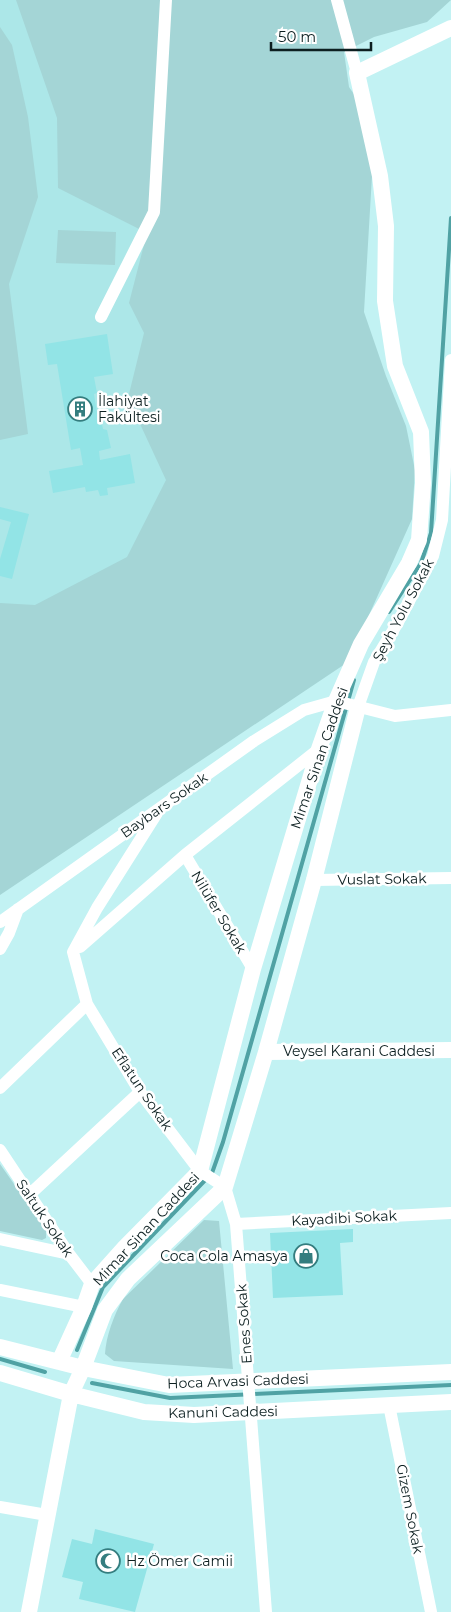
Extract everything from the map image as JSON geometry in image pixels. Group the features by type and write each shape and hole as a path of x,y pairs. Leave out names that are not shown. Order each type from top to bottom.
{"street":[{"path":"101,317 154,212 166,0"},
{"path":"337,0 356,73 451,28"},
{"name":"Mimar Sinan Caddesi","path":"59,1362 84,1307 92,1284 125,1247 200,1171 253,968 319,749 336,700 361,644 409,563 419,540 423,483 421,432 395,366 384,301 386,226 380,176 356,73"},
{"name":"Şeyh Yolu Sokak","path":"358,707 374,662 397,624 445,527 451,360"},
{"path":"336,700 395,716 451,710"},
{"name":"Baybars Sokak","path":"0,922 254,741 304,710 336,700"},
{"name":"Mimar Sinan Caddesi","path":"28,1612 71,1394 105,1310 128,1279 225,1187 266,1052 314,880 358,707"},
{"path":"73,952 185,855 319,749"},
{"path":"73,952 97,908 161,807"},
{"name":"Nilüfer Sokak","path":"185,855 253,968"},
{"name":"Vuslat Sokak","path":"314,880 451,878"},
{"path":"0,949 9,933 18,909"},
{"name":"Eflatun Sokak","path":"73,952 87,1004 140,1092 200,1171"},
{"path":"0,1088 87,1004"},
{"name":"Veysel Karani Caddesi","path":"266,1052 451,1050"},
{"path":"29,1194 140,1092"},
{"name":"Saltuk Sokak","path":"0,1150 69,1254 92,1284"},
{"path":"200,1171 225,1187"},
{"name":"Enes Sokak","path":"225,1187 236,1224 266,1612"},
{"name":"Kayadibi Sokak","path":"236,1224 451,1213"},
{"path":"0,1239 69,1254"},
{"path":"0,1290 84,1307"},
{"name":"Hoca Arvasi Caddesi","path":"0,1347 83,1368 169,1385 451,1372"},
{"name":"Kanuni Caddesi","path":"0,1373 71,1394 144,1412 194,1415 451,1402"},
{"name":"Gizem Sokak","path":"389,1405 431,1612"},
{"path":"0,1507 47,1514"}],"shaded area":[{"path":"0,0 46,0 240,363 166,661 0,658"},
{"path":"16,0 451,0 427,22 374,37 344,52 349,87 375,125 364,312 406,426 415,470 412,519 348,662 0,895 0,603 35,605 127,557 166,480 128,398 144,333 129,303 147,233 58,188 57,118"},
{"path":"0,27 12,45 28,117 38,197 9,284 28,434 0,440"},
{"path":"58,230 116,232 115,265 56,263"},
{"path":"0,1164 46,1230 46,1238 42,1240 0,1231"},
{"path":"204,1220 219,1221 233,1369 114,1361 105,1354 107,1340 123,1299"}],"building":[{"name":"İlahiyat Fakültesi","path":"107,334 113,374 94,377 97,393 94,394 99,425 102,424 103,429 107,430 111,448 99,451 100,460 130,454 135,483 107,488 108,495 100,496 98,490 86,492 85,487 53,493 49,471 83,465 80,448 71,450 57,364 48,365 45,344"},
{"path":"0,507 29,514 12,579 0,576 0,559 11,522 0,519"},
{"name":"Coca Cola Amasya","path":"353,1229 353,1242 340,1243 343,1295 273,1298 270,1233"},
{"name":"Hz Ömer Camii","path":"95,1529 154,1544 135,1612 79,1599 83,1582 62,1577 72,1539 92,1544"}],"waterway":[{"path":"389,612 421,563 431,533 451,218"},
{"path":"77,1350 103,1287 212,1173 223,1142 354,680"},
{"path":"0,1359 45,1372"},
{"path":"92,1383 170,1398 451,1385"}],"place":[{"name":"İlahiyat Fakültesi","path":"80,409"},
{"name":"Coca Cola Amasya","path":"306,1256"},
{"name":"Hz Ömer Camii","path":"108,1561"}]}
